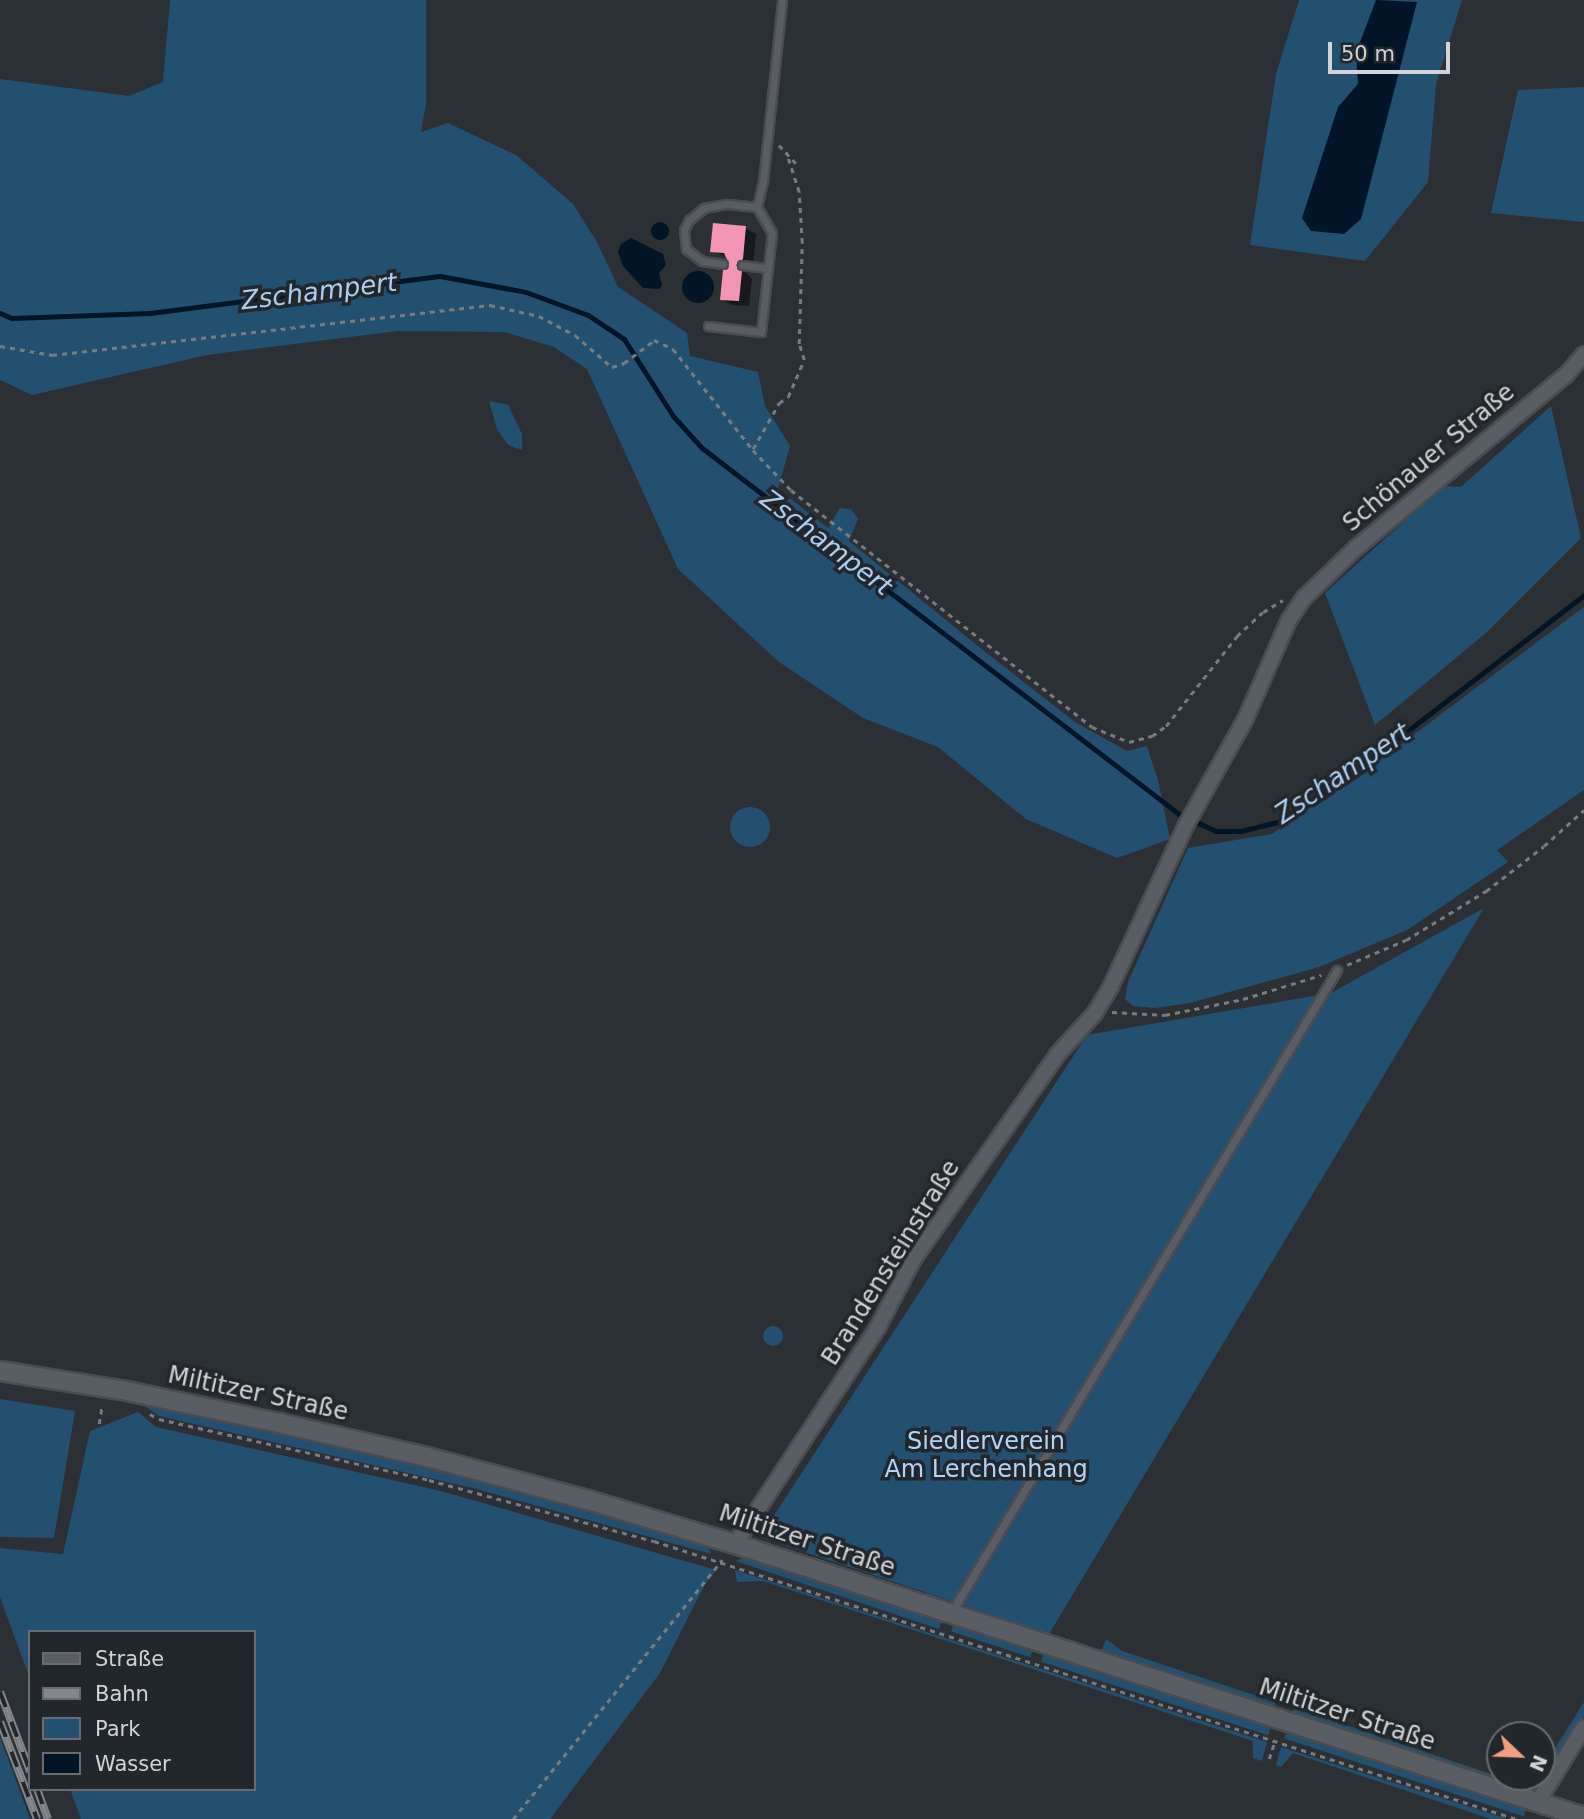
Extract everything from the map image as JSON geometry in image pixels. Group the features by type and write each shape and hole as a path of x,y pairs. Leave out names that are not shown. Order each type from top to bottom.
{"street":[{"name":"Schönauer Straße","path":"1193,811 1245,720 1289,620 1304,598 1356,548 1566,375 1584,354"},
{"name":"Brandensteinstraße","path":"735,1544 878,1327 913,1261 1057,1055 1095,1013 1122,963 1193,811"},
{"name":"Miltitzer Straße","path":"0,1371 104,1387 427,1457 735,1544 1584,1817"},
{"path":"1537,1803 1584,1727"}],"lane":[{"path":"708,326 761,331 772,233 757,206 763,182 782,0"},
{"path":"723,264 702,261 686,249 684,230 689,220 704,208 726,204 757,206"},
{"path":"742,265 768,268"},
{"path":"951,1613 1337,970"}],"path":[{"path":"753,450 779,403 788,397 804,360 799,344 803,243 799,191 786,152"},
{"path":"0,346 52,355 490,304 539,316 576,335 612,367 624,363 654,340 673,349 753,450 791,490 1092,727 1129,742 1152,736 1166,726 1237,636 1263,612 1284,600 1304,598"},
{"path":"1095,1013 1164,1015 1243,999 1337,970 1406,940 1486,891 1544,846 1584,810"},
{"path":"99,1424 104,1387"},
{"path":"147,1413 159,1419 429,1480 722,1561 1516,1819"},
{"path":"513,1819 735,1544"}],"green space":[{"path":"170,0 426,0 426,104 421,132 448,123 516,155 573,204 597,242 618,287 687,333 690,356 758,372 765,406 790,446 778,489 828,528 840,508 851,509 858,519 849,541 979,647 1075,722 1127,751 1147,746 1158,780 1170,839 1117,858 1026,819 938,747 863,718 779,662 678,569 587,369 554,347 505,332 398,331 207,355 32,395 0,380 0,79 129,96 163,82"},
{"path":"1299,0 1462,0 1436,84 1428,182 1365,261 1250,245 1276,74"},
{"path":"1584,87 1584,222 1491,213 1518,90"},
{"path":"489,401 508,405 522,434 522,450 508,445 497,429"},
{"path":"1551,406 1581,538 1487,632 1375,725 1325,593 1443,486 1461,487"},
{"path":"1584,607 1584,790 1497,850 1508,862 1407,930 1319,967 1190,1003 1155,1008 1133,1006 1125,999 1128,982 1188,848 1272,834 1380,760"},
{"path":"750,807 758,808 764,813 769,819 769,835 764,841 758,846 750,847 742,846 736,841 731,835 730,827 731,819 736,813 742,808"},
{"name":"Siedlerverein Am Lerchenhang","path":"1484,908 1049,1634 760,1537 1087,1035 1331,993"},
{"path":"773,1326 780,1329 783,1336 780,1343 773,1346 766,1343 763,1336 766,1329"},
{"path":"0,1399 75,1411 54,1538 0,1537"},
{"path":"139,1402 521,1490 700,1541 708,1546 711,1554 473,1488 159,1416"},
{"path":"138,1412 156,1427 441,1491 716,1570 704,1586 660,1673 550,1819 81,1819 71,1791 256,1791 256,1630 28,1630 28,1674 0,1597 0,1548 63,1554 90,1431"},
{"path":"753,1558 943,1618 939,1629 736,1561"},
{"path":"735,1570 1267,1742 1262,1761 1253,1758 1253,1741 763,1581 737,1582"},
{"path":"954,1623 1033,1649 1030,1657 951,1632"},
{"path":"1106,1639 1122,1651 1272,1701 1282,1692 1274,1708 1101,1652"},
{"path":"1044,1652 1271,1726 1268,1735 1041,1662"},
{"path":"1298,1697 1302,1702 1301,1710 1486,1772 1486,1778 1292,1714"},
{"path":"1584,1702 1584,1716 1556,1761 1556,1747"},
{"path":"1287,1730 1527,1808 1524,1816 1284,1739"},
{"path":"0,1737 30,1819 0,1819"},
{"path":"1281,1747 1508,1819 1491,1819 1293,1753 1281,1767 1276,1765"}],"water":[{"path":"1376,0 1417,2 1361,219 1344,234 1311,231 1302,218 1338,107 1358,84 1356,53"},
{"path":"656,222 664,222 669,231 667,238 656,240 651,235 651,227"},
{"path":"631,238 663,254 666,265 659,273 662,286 659,289 643,288 623,266 618,252 621,244"},
{"path":"698,271 709,276 714,287 709,298 698,303 687,298 682,287 687,276"}],"building":[{"path":"713,223 746,226 743,259 736,265 742,271 739,301 720,300 723,270 729,264 724,253 710,252"}],"waterway":[{"name":"Zschampert","path":"0,313 12,318 150,313 440,276 526,292 588,315 624,339 673,416 702,448 1179,814 1216,831 1241,831 1278,822 1349,776 1584,595"}],"railway":[{"path":"0,1692 28,1766"},
{"path":"0,1722 37,1819"},
{"path":"38,1791 48,1819"}]}
